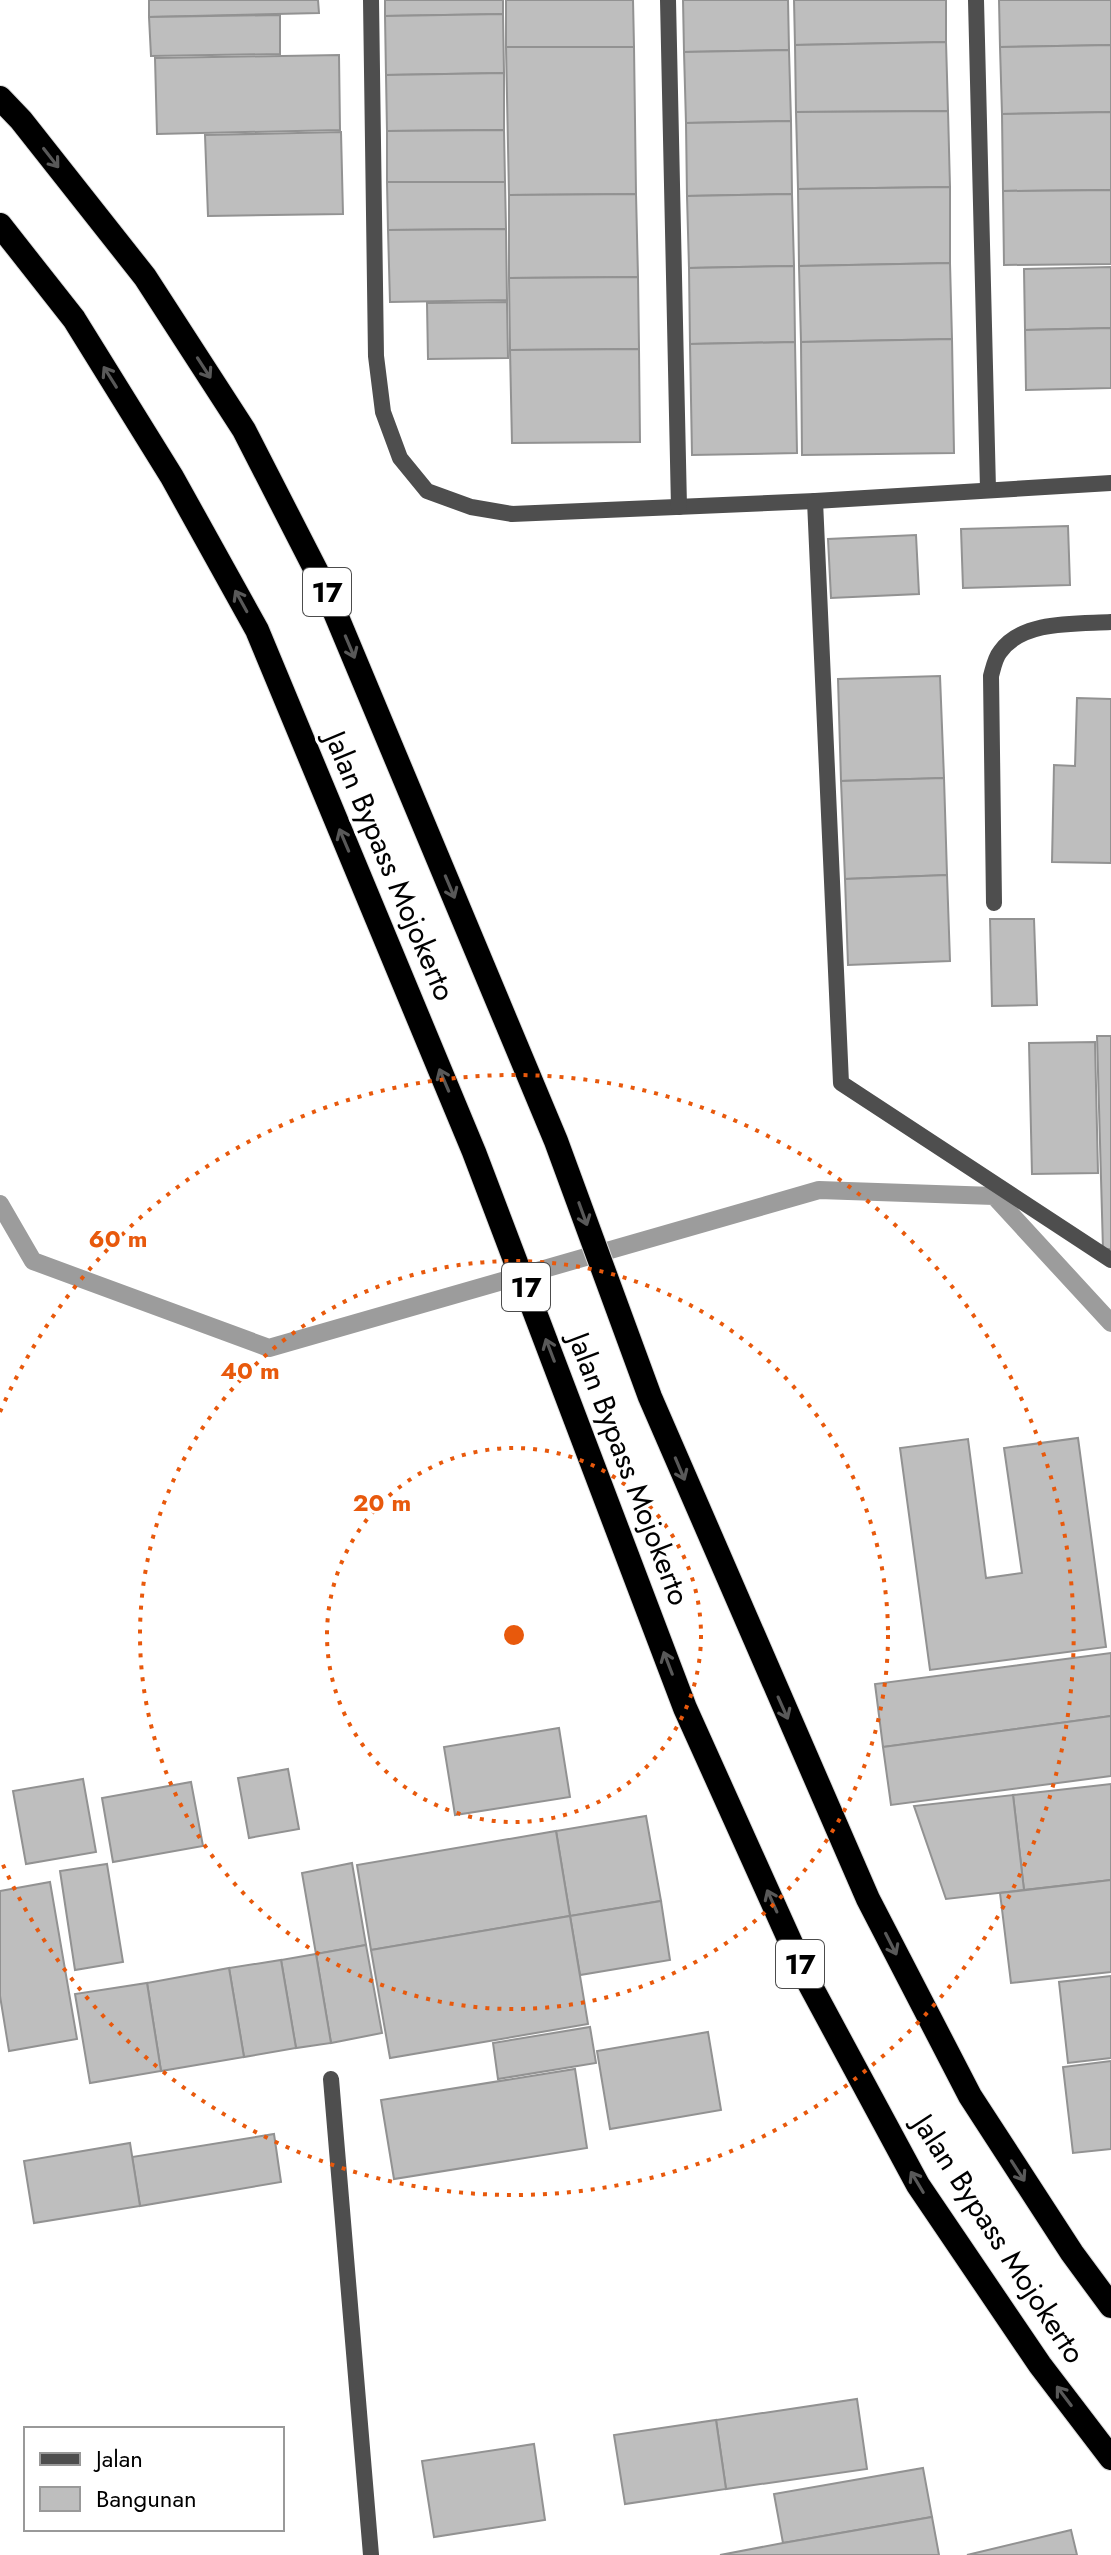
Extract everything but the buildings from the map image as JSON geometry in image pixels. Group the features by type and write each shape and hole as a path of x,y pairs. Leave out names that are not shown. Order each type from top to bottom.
{"highway":[{"name":"Jalan Bypass Mojokerto","path":"0,98 21,120 145,277 244,430 324,586 556,1141 650,1397 765,1668 875,1914 970,2096 1072,2253 1111,2306"},
{"name":"Jalan Bypass Mojokerto","path":"0,225 74,319 172,477 257,630 474,1152 685,1708 808,1981 918,2185 1040,2365 1111,2458"}],"street":[{"path":"371,0 376,356 383,412 400,458 427,491 471,507 512,514 815,501 1111,483"},
{"path":"668,0 679,507"},
{"path":"976,0 988,489"},
{"path":"815,501 841,1083 1111,1260"},
{"path":"994,903 991,676 1000,652 1019,636 1041,628 1111,622"},
{"path":"331,2079 371,2555"}],"waterway":[{"path":"0,1204 33,1261 269,1348 819,1190 994,1196 1111,1323"}]}
